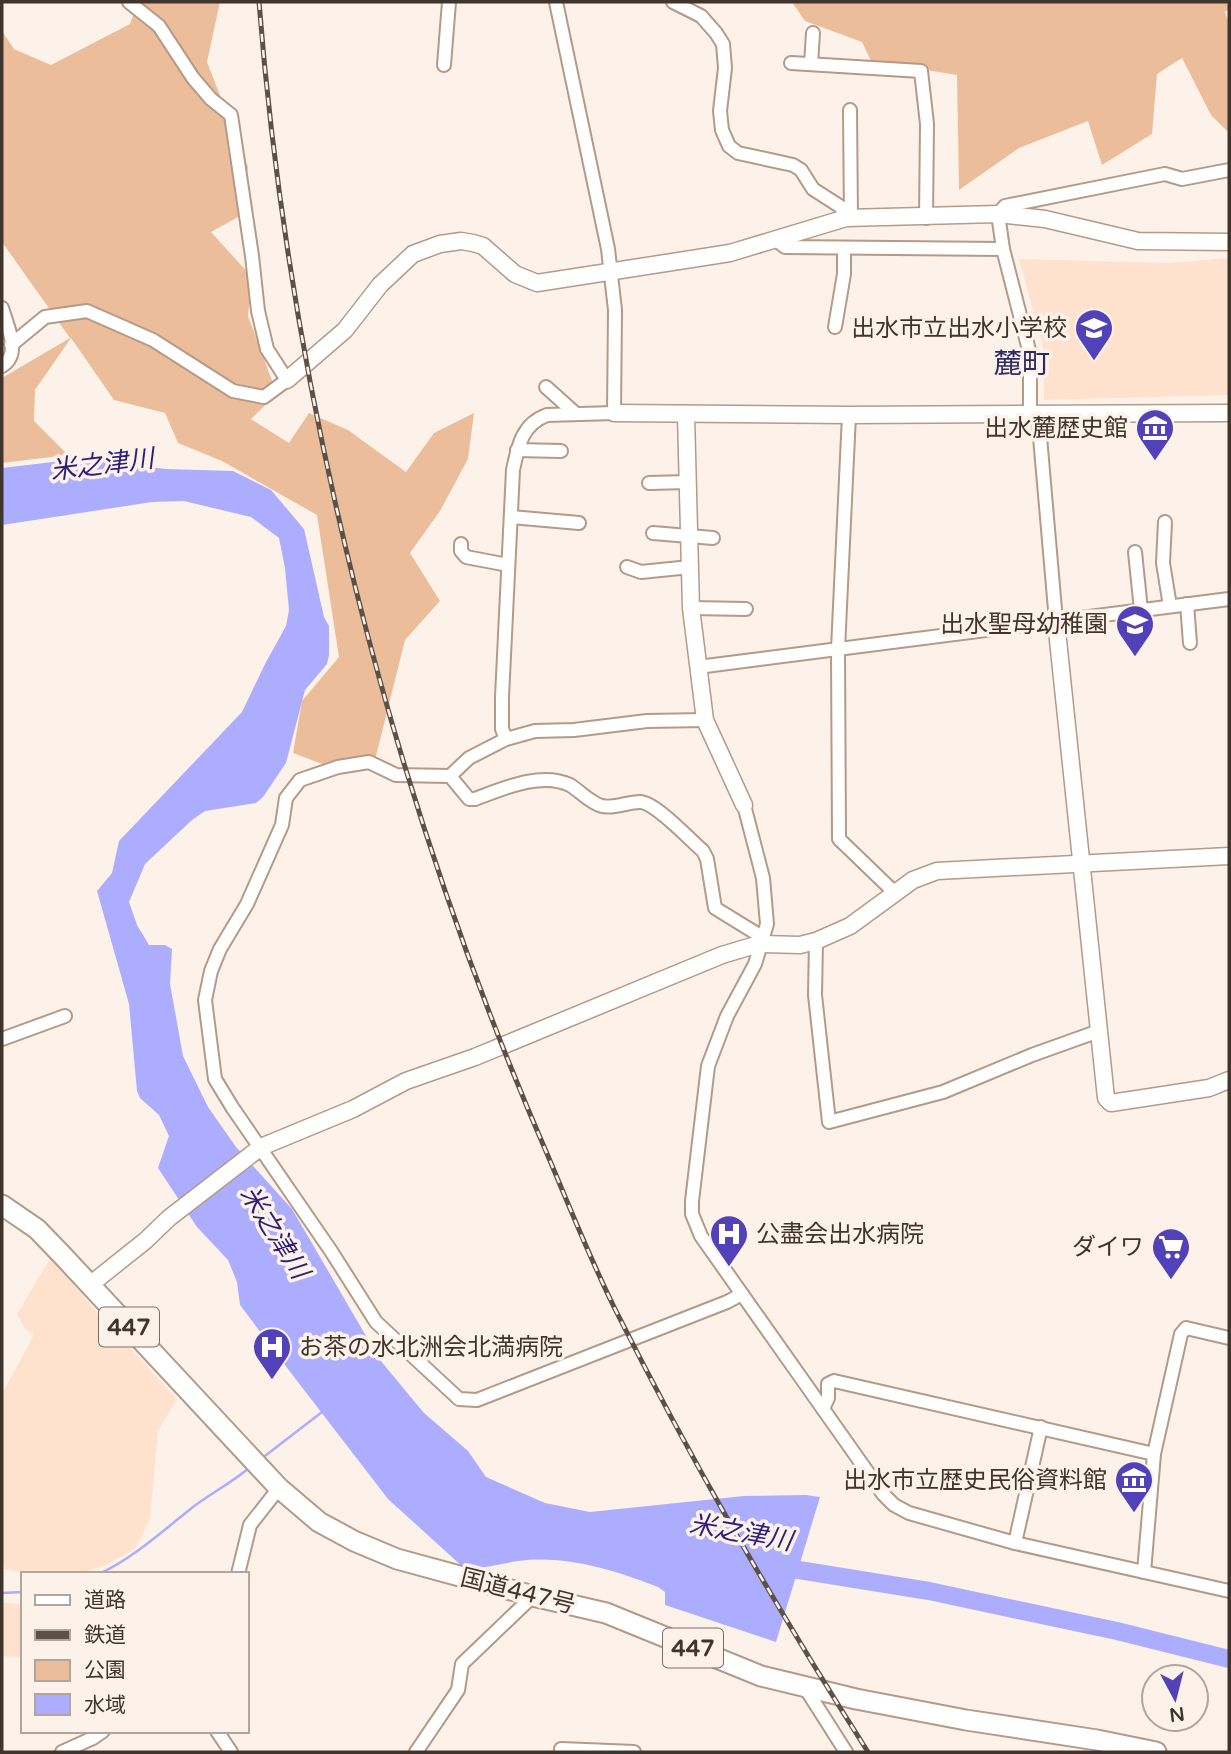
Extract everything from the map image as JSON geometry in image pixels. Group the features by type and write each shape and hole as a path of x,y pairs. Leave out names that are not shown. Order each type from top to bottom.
{"highway":[{"name":"国道447号","path":"2,1205 37,1230 91,1284 279,1488 319,1522 365,1546 397,1559 534,1596 606,1612 761,1676 1094,1746 1143,1751"}],"street":[{"path":"130,2 159,26 193,78 211,99 231,114 258,311 267,349 287,380"},
{"path":"444,65 449,2"},
{"path":"556,2 608,249 615,310 614,413"},
{"path":"673,2 701,16 723,44 725,68 720,111 722,130 729,146 738,153 793,165 801,170 813,189 841,207 849,218"},
{"path":"811,64 813,33"},
{"path":"791,63 920,71 927,124 926,218"},
{"path":"849,218 850,110"},
{"path":"1229,170 1182,179 1165,174 1005,206 998,214 1003,249 1030,354 1034,414 1106,1098 1111,1103 1209,1088 1229,1080"},
{"path":"12,345 45,317 87,311 153,340 233,391 264,397 345,330 380,285 412,254 440,244 461,241 483,246 514,274 537,283 730,253 849,218 998,214 1045,219 1138,241 1229,242"},
{"path":"776,240 785,247 1003,249"},
{"path":"835,327 844,274 844,248"},
{"path":"2,309 12,345 12,354 2,366"},
{"path":"545,387 576,414"},
{"path":"506,739 502,729 502,698 513,470 525,430 538,418 547,415 614,413 1229,413"},
{"path":"686,415 691,608 705,720 744,805 763,878 767,924 755,964 727,1016 708,1066 692,1201 692,1214 701,1236 883,1494 894,1505 909,1513 1015,1543 1229,1591"},
{"path":"849,415 838,649 839,839 894,892"},
{"path":"517,450 561,451"},
{"path":"649,483 688,482"},
{"path":"511,517 579,523"},
{"path":"1165,522 1163,563 1170,606"},
{"path":"653,533 713,538"},
{"path":"461,544 461,551 466,557 508,565"},
{"path":"1135,552 1141,610"},
{"path":"627,567 641,572 690,568"},
{"path":"698,667 1229,599"},
{"path":"1186,604 1190,643"},
{"path":"691,608 746,609"},
{"path":"705,720 647,721 573,730 536,731 506,739 469,758 450,776 396,775 369,762 349,765 300,780 286,798 282,825 247,904 220,949 211,971 205,1000 215,1079 376,1322 459,1399 477,1400 742,1294"},
{"path":"450,776 469,799 519,783 546,781 570,786 600,806 649,803 703,851 707,859 715,908 760,941"},
{"path":"91,1284 169,1218 261,1147 353,1109 406,1082 475,1057 722,955 760,941 800,945 816,941 850,926 912,880 937,871 1229,856"},
{"path":"816,941 815,995 829,1122 943,1092 1099,1031"},
{"path":"2,1039 65,1016"},
{"path":"1144,1572 1154,1454 1181,1334 1186,1328 1192,1328 1229,1338"},
{"path":"823,1409 828,1398 828,1384 834,1381 1154,1454"},
{"path":"1015,1543 1041,1427"},
{"path":"238,1572 250,1525 279,1488"},
{"path":"416,1752 458,1689 463,1664 534,1596"},
{"path":"804,1686 846,1752"},
{"path":"62,1752 100,1733"},
{"path":"218,1733 231,1752"},
{"path":"561,1752 562,1749 634,1752"}],"shaded area":[{"path":"1229,258 1229,395 1044,400 1043,346 1019,259 1169,263"},
{"path":"51,1257 92,1307 177,1399 158,1431 150,1519 135,1549 104,1566 84,1572 21,1572 5,1569 2,1562 2,1394 34,1335 25,1329 17,1314"},
{"path":"2,1602 21,1605 21,1658 2,1656"}],"green space":[{"path":"138,2 220,2 207,62 248,167 240,216 211,232 252,277 248,316 277,394 251,419 289,443 309,413 348,430 406,472 434,433 474,413 468,459 440,511 410,553 440,601 405,640 376,756 325,765 293,753 302,701 339,657 317,515 222,461 178,443 165,413 114,400 71,338 35,390 34,421 68,455 2,463 2,378 70,338 2,242 2,31 14,49 51,65 130,24"},
{"path":"792,2 1229,2 1229,9 1225,12 1229,24 1229,133 1211,115 1182,58 1157,74 1152,134 1102,165 1088,121 1019,148 959,190 957,75 871,61 862,42 805,21"}],"water":[{"path":"78,459 166,469 233,471 271,490 304,529 324,617 329,626 327,664 305,690 286,763 263,797 256,803 205,811 192,820 145,864 129,902 137,925 149,945 165,945 172,949 170,984 183,1056 208,1107 236,1147 292,1209 380,1360 424,1413 468,1451 486,1477 545,1503 590,1512 744,1496 820,1497 776,1642 665,1605 665,1592 658,1587 594,1566 544,1560 464,1568 388,1499 291,1373 240,1305 237,1282 228,1260 197,1227 158,1168 169,1136 159,1115 140,1098 137,1091 129,1004 97,891 112,873 119,841 242,712 286,626 289,610 285,568 279,538 251,517 184,501 152,502 2,525 2,468"}],"waterway":[{"path":"261,1459 322,1412"},
{"path":"103,1572 134,1553 195,1505 250,1467"},
{"name":"米之津川","path":"774,1566 929,1591 1117,1631 1229,1659"},
{"path":"2,1593 21,1592"}],"railway":[{"path":"259,2 274,150 295,297 323,445 356,591 396,736 441,879 492,1019 581,1234 616,1311 736,1534 868,1752"}],"place":[{"name":"出水市立出水小学校","path":"1094,362"},
{"name":"出水麓歴史館","path":"1155,462"},
{"name":"出水聖母幼稚園","path":"1135,658"},
{"name":"公盡会出水病院","path":"729,1268"},
{"name":"ダイワ","path":"1171,1281"},
{"name":"お茶の水北洲会北満病院","path":"272,1381"},
{"name":"出水市立歴史民俗資料館","path":"1134,1514"}],"district":[{"name":"麓町","path":"1022,363"}]}
